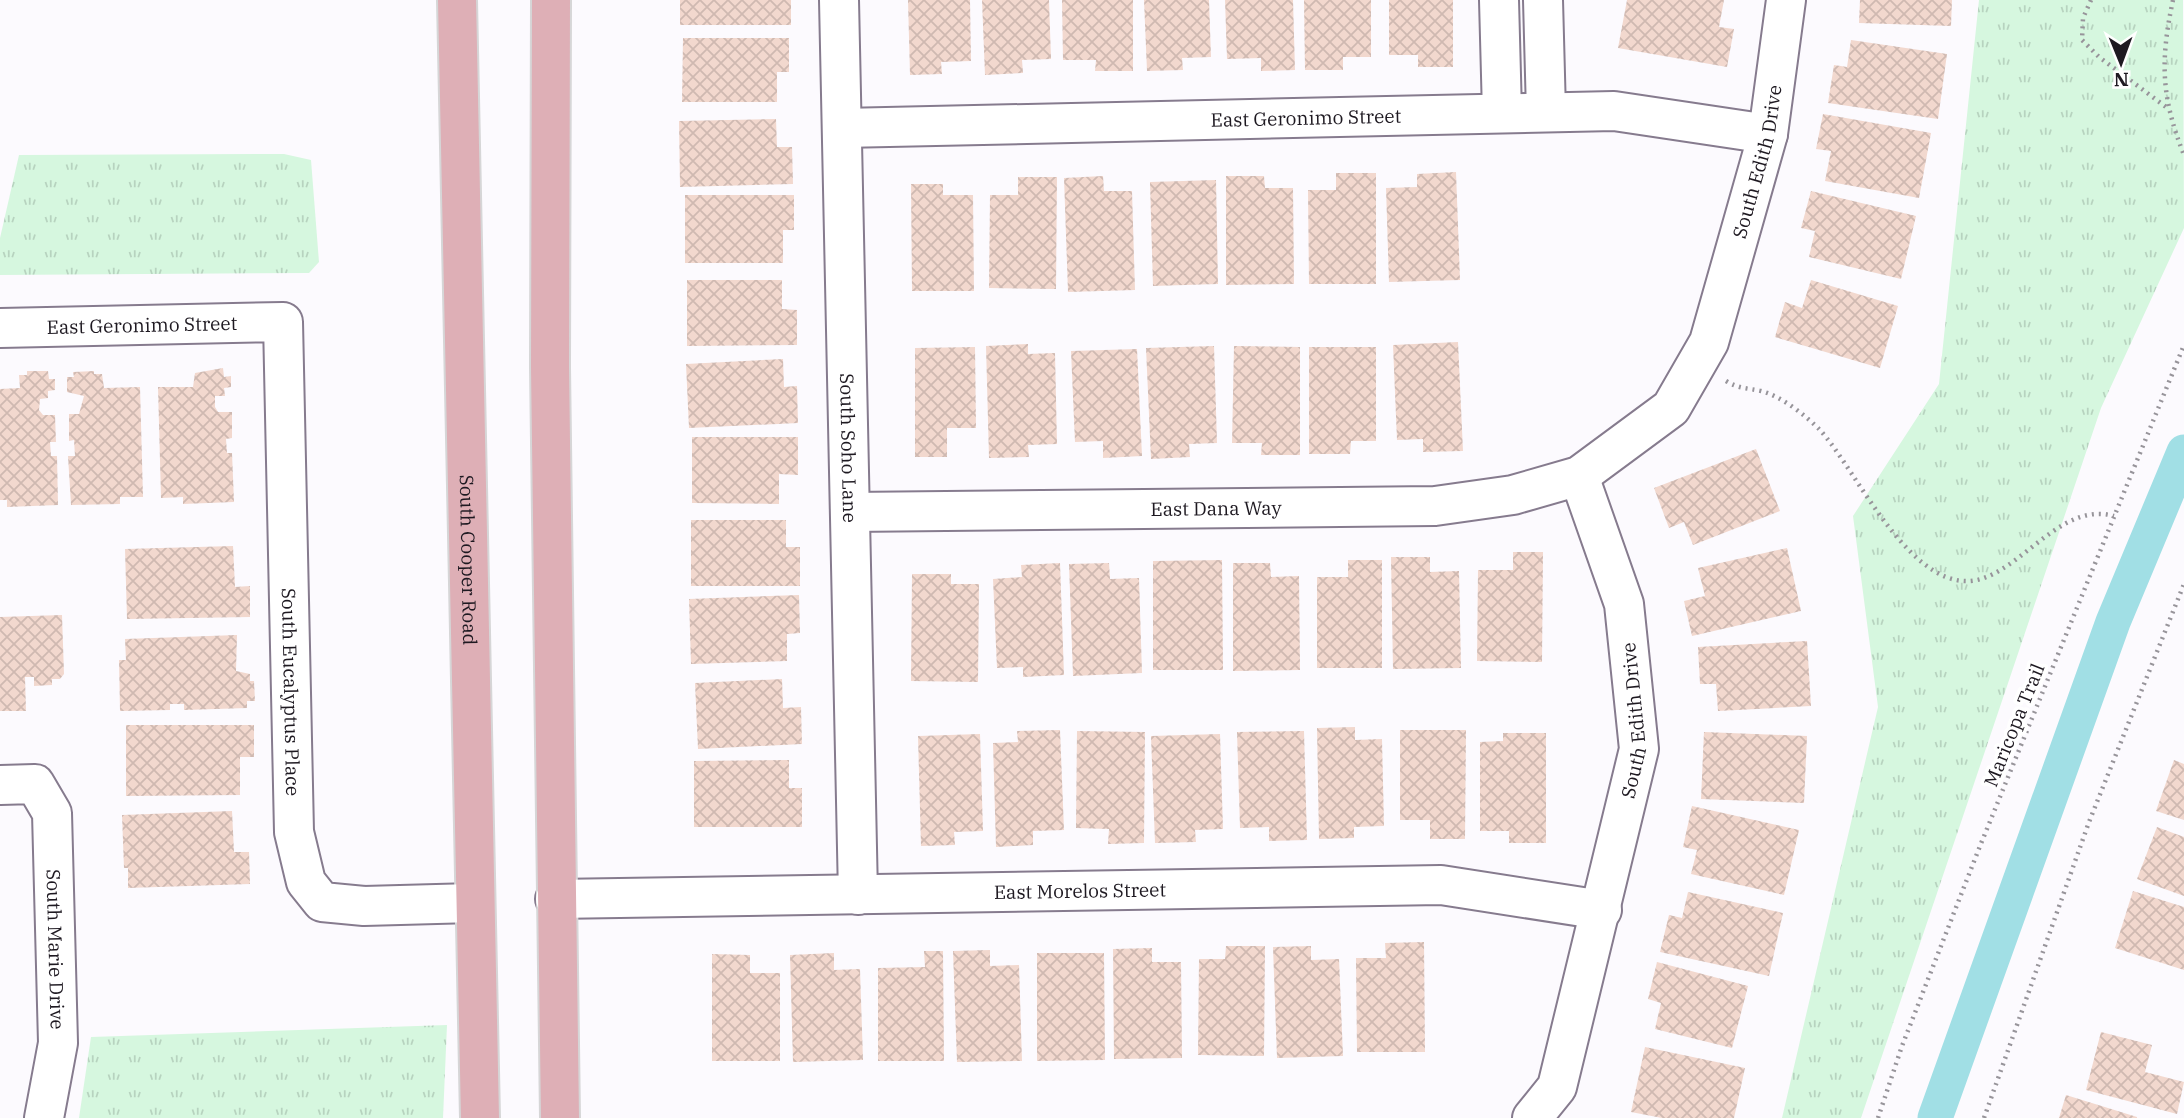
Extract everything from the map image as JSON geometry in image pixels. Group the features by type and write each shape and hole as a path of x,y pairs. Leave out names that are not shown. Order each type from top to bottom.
{"main road":[{"name":"South Cooper Road","path":"457,0 473,904 480,1118"},
{"path":"551,0 550,367 560,1118"}],"street":[{"name":"South Soho Lane","path":"839,0 858,894"},
{"path":"1499,0 1502,113"},
{"path":"1542,0 1546,112"},
{"name":"South Edith Drive","path":"1532,1118 1557,1087 1639,749 1624,604 1579,475 1671,408 1709,342 1768,134 1786,0"},
{"name":"East Geronimo Street","path":"842,128 1614,111 1768,134"},
{"name":"South Eucalyptus Place","path":"283,322 294,832 306,882 322,902 364,906 473,904"},
{"name":"East Geronimo Street","path":"0,328 283,322"},
{"name":"East Dana Way","path":"850,512 1435,506 1513,495 1579,475"},
{"name":"South Marie Drive","path":"18,785 52,813 58,1043 44,1118"},
{"name":"East Morelos Street","path":"555,899 1441,886 1602,910"}],"path":[{"path":"2091,0 2083,18 2082,40 2099,57 2167,108"},
{"path":"2173,0 2166,35 2167,108 2184,155"},
{"name":"Maricopa Trail","path":"1878,1118 1902,1046 1975,858 2184,345"},
{"path":"1698,361 1734,386 1778,397 1818,429 1852,472 1889,529 1926,565 1950,578 1982,579 2009,565 2071,520 2084,514 2114,516"},
{"path":"1984,1118 2089,822 2184,584"}],"green space":[{"path":"1979,0 2183,0 2184,228 2101,408 1861,1118 1782,1118 1878,707 1853,516 1939,384"},
{"path":"284,154 311,160 319,262 309,273 0,275 0,238 19,155"},
{"path":"447,1025 443,1118 79,1118 91,1037"}],"building":[{"path":"680,0 791,0 791,25 680,25"},
{"path":"908,0 970,0 971,61 941,62 942,74 910,75"},
{"path":"982,0 1049,0 1051,59 1022,60 1023,73 985,75"},
{"path":"1062,0 1133,0 1133,71 1095,71 1096,60 1063,60"},
{"path":"1144,0 1209,0 1211,57 1182,58 1183,70 1147,71"},
{"path":"1225,0 1293,0 1295,70 1261,71 1261,58 1227,59"},
{"path":"1304,0 1371,0 1371,57 1343,57 1343,70 1305,70"},
{"path":"1389,0 1453,0 1453,67 1418,67 1418,55 1389,55"},
{"path":"1627,0 1724,0 1719,27 1734,29 1727,67 1618,48"},
{"path":"1860,0 1952,0 1951,26 1859,23"},
{"path":"683,38 789,38 789,72 777,72 777,102 682,102"},
{"path":"1851,40 1947,54 1938,119 1828,103 1834,65 1847,67"},
{"path":"1823,114 1931,133 1919,198 1825,181 1831,151 1816,149"},
{"path":"776,119 777,147 792,147 793,184 680,187 679,121"},
{"path":"1456,172 1460,280 1389,282 1386,188 1417,187 1417,174"},
{"path":"1336,173 1376,173 1376,284 1309,284 1308,190 1336,190"},
{"path":"1103,176 1104,191 1132,191 1135,290 1068,292 1064,178"},
{"path":"1226,176 1264,176 1265,188 1293,188 1294,284 1226,285"},
{"path":"1018,177 1057,177 1056,289 989,288 990,195 1018,195"},
{"path":"1216,180 1218,284 1153,286 1150,182"},
{"path":"911,184 943,184 943,195 973,195 974,291 912,291"},
{"path":"1811,191 1916,216 1901,279 1809,257 1815,231 1801,228"},
{"path":"685,195 794,195 794,230 783,230 783,263 685,263"},
{"path":"687,280 782,280 782,309 797,310 797,345 687,346"},
{"path":"1811,280 1898,306 1880,368 1775,337 1785,302 1802,308"},
{"path":"1458,342 1463,451 1423,452 1423,439 1397,440 1393,345"},
{"path":"1028,344 1028,354 1055,353 1057,444 1028,445 1029,457 989,458 986,346"},
{"path":"1214,346 1217,443 1189,444 1190,457 1151,459 1146,348"},
{"path":"1234,346 1300,347 1300,455 1261,455 1262,443 1232,443"},
{"path":"975,347 976,428 947,428 947,457 915,457 915,348"},
{"path":"1309,347 1376,347 1376,441 1351,441 1350,454 1309,454"},
{"path":"1137,349 1142,456 1103,458 1103,441 1075,442 1071,351"},
{"path":"783,359 784,387 797,386 798,423 689,428 686,364"},
{"path":"223,368 224,377 231,376 231,387 224,388 225,396 215,396 215,407 218,412 232,412 232,438 226,439 227,453 232,453 234,502 183,504 183,497 161,498 158,387 193,387 195,373"},
{"path":"27,371 48,371 49,379 55,379 55,390 48,391 48,398 40,399 39,410 43,415 55,415 56,442 50,442 51,456 57,456 58,505 7,507 7,500 0,500 0,389 20,388 19,375 27,375"},
{"path":"94,371 94,374 102,374 104,388 140,387 143,497 120,497 120,504 71,505 68,456 75,456 74,440 69,441 69,414 79,414 84,396 67,392 67,377 74,377 73,372"},
{"path":"692,437 798,437 798,475 779,474 779,504 692,503"},
{"path":"1756,449 1780,511 1693,545 1684,522 1669,528 1654,488"},
{"path":"691,520 786,520 786,547 800,547 800,586 691,586"},
{"path":"233,546 235,587 250,586 250,617 127,619 125,549"},
{"path":"1787,548 1801,611 1692,636 1684,601 1705,596 1698,568"},
{"path":"1513,552 1543,552 1542,662 1477,661 1478,570 1513,570"},
{"path":"1391,557 1430,557 1430,572 1459,571 1461,668 1393,669"},
{"path":"1222,560 1223,670 1153,670 1153,561"},
{"path":"1348,560 1382,560 1382,668 1317,668 1317,577 1348,577"},
{"path":"1060,563 1064,675 1023,677 1023,667 997,668 993,579 1022,577 1021,565"},
{"path":"1109,563 1110,579 1139,578 1142,673 1073,676 1069,564"},
{"path":"1233,563 1270,563 1271,577 1299,576 1300,670 1233,671"},
{"path":"912,574 951,574 951,584 979,584 978,682 911,681"},
{"path":"799,595 800,633 787,634 787,661 691,664 689,599"},
{"path":"62,615 64,674 60,679 52,679 52,685 34,686 34,677 25,677 26,711 0,711 0,617"},
{"path":"237,635 236,671 250,674 250,681 254,681 255,701 247,701 247,708 184,710 184,704 170,704 170,710 120,711 119,660 126,660 125,639"},
{"path":"1807,641 1811,706 1718,711 1716,684 1700,684 1698,647"},
{"path":"782,679 783,708 801,707 802,744 698,749 695,683"},
{"path":"126,725 254,725 254,757 240,757 240,795 126,796"},
{"path":"1355,727 1355,740 1382,739 1384,826 1354,827 1354,838 1319,839 1317,728"},
{"path":"1060,730 1064,830 1033,831 1033,845 996,847 993,743 1018,742 1017,731"},
{"path":"1400,730 1466,730 1465,839 1430,839 1430,820 1400,820"},
{"path":"1077,731 1145,732 1144,843 1108,844 1109,829 1076,828"},
{"path":"1304,731 1307,840 1269,841 1269,827 1240,828 1237,732"},
{"path":"1704,732 1807,736 1804,803 1701,799"},
{"path":"1503,733 1546,733 1546,843 1509,843 1509,831 1480,831 1480,742 1503,741"},
{"path":"980,734 983,831 954,832 955,845 921,846 918,736"},
{"path":"1220,734 1223,829 1195,830 1196,842 1155,843 1151,736"},
{"path":"789,760 789,788 802,788 802,827 694,827 694,761"},
{"path":"2174,760 2184,764 2184,820 2156,811"},
{"path":"1692,806 1799,830 1784,895 1691,874 1697,850 1683,847"},
{"path":"232,811 234,852 249,852 250,884 128,888 128,868 124,868 122,815"},
{"path":"2157,827 2184,837 2184,896 2137,879"},
{"path":"2133,891 2184,907 2184,970 2115,948"},
{"path":"1688,892 1783,913 1769,976 1660,952 1669,915 1682,918"},
{"path":"1424,942 1425,1052 1357,1052 1356,958 1386,958 1385,943"},
{"path":"1226,946 1265,946 1264,1056 1198,1055 1199,959 1225,959"},
{"path":"1311,946 1311,960 1339,959 1343,1056 1277,1058 1273,947"},
{"path":"1152,948 1152,962 1181,962 1182,1058 1114,1059 1113,949"},
{"path":"990,950 990,966 1019,965 1022,1061 957,1062 953,951"},
{"path":"924,951 943,951 944,1061 878,1061 878,968 925,967"},
{"path":"834,953 834,970 860,969 863,1060 793,1062 790,955"},
{"path":"1037,953 1104,953 1105,1060 1037,1061"},
{"path":"712,954 750,955 750,973 780,973 780,1061 712,1061"},
{"path":"1657,962 1748,986 1732,1048 1655,1029 1661,1003 1648,999"},
{"path":"2101,1032 2152,1045 2145,1072 2184,1082 2177,1114 2086,1090"},
{"path":"1645,1047 1745,1068 1734,1118 1662,1118 1631,1112"},
{"path":"2066,1095 2137,1117 2137,1118 2059,1118"}],"waterway":[{"path":"1935,1118 2113,622 2184,452"}]}
